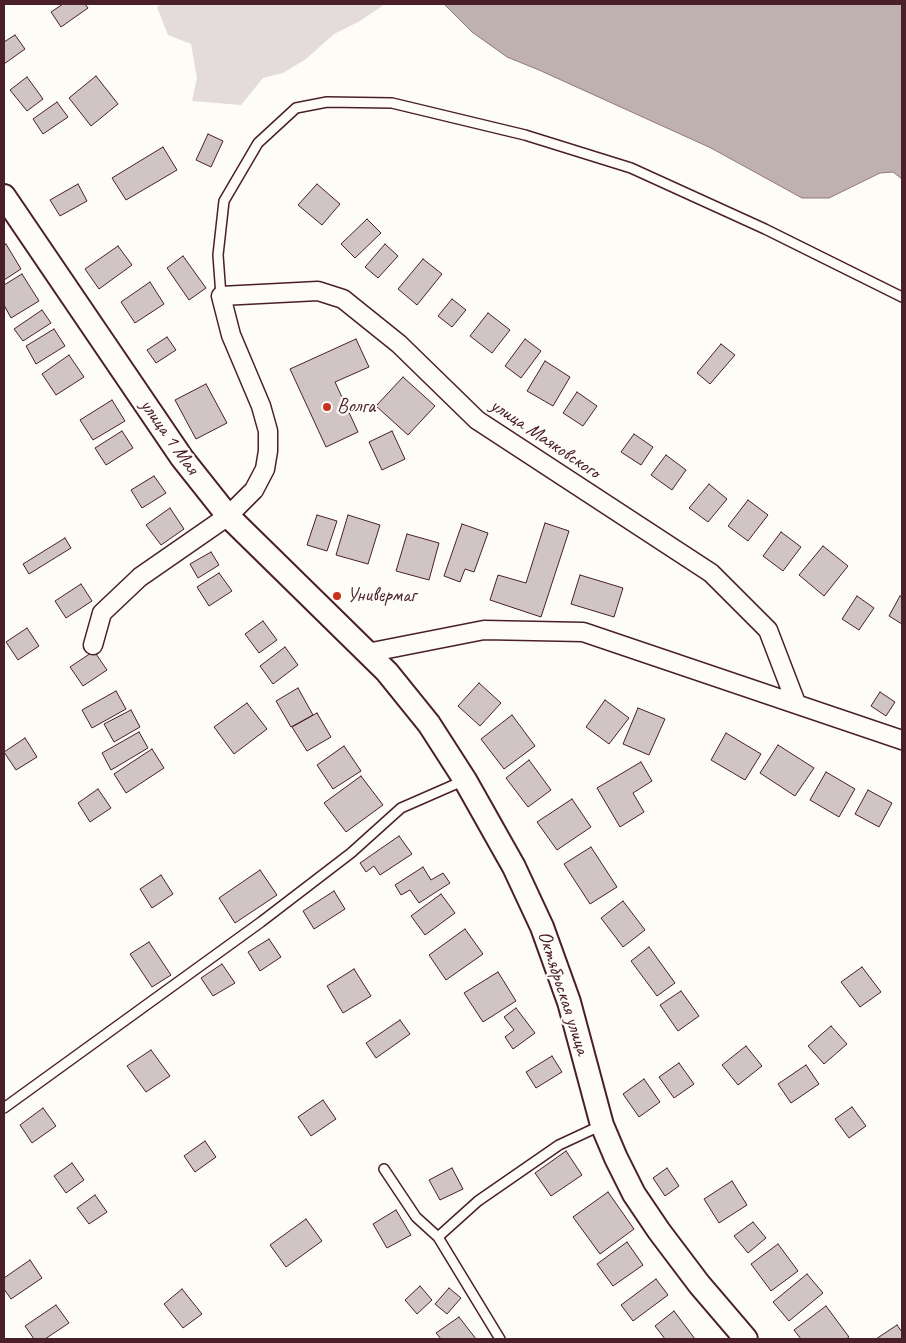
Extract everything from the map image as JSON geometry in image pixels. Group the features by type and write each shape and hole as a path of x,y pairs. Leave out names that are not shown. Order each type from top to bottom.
{"street":[{"name":"улица 1 Мая","path":"4,196 182,458 228,516 367,652"},
{"name":"улица Маяковского","path":"221,296 318,291 344,299 399,344 477,420 711,573 768,630 796,703"},
{"path":"93,645 102,613 140,577 228,516 254,490 265,469 268,451 268,431 261,406 231,335 221,296"},
{"path":"367,652 484,630 583,632 902,740"},
{"name":"Октябрьская улица","path":"367,652 410,698 465,780 514,868 545,936 569,1002 602,1125 634,1194 699,1284 746,1339"}],"lane":[{"path":"221,296 218,255 224,201 258,144 296,108 327,102 392,104 525,135 631,168 765,229 902,297"},
{"path":"4,1108 261,922 351,853 400,808 465,780"},
{"path":"438,1237 478,1201 551,1151 602,1125"},
{"path":"384,1169 416,1216 438,1237 500,1339"}],"shaded area":[{"path":"161,4 385,4 360,21 334,34 306,59 283,73 263,78 241,105 192,101 197,78 191,44 168,35 157,7"},
{"path":"444,4 902,4 902,179 893,172 880,173 829,198 802,198 711,148 507,57 472,32"}],"building":[{"path":"63,4 85,4 88,8 61,27 51,12"},
{"path":"15,35 25,49 4,64 4,42"},
{"path":"96,76 118,104 91,126 69,98"},
{"path":"27,77 43,99 27,111 10,90"},
{"path":"57,102 68,117 43,134 33,119"},
{"path":"208,134 223,141 211,167 196,160"},
{"path":"163,147 177,170 126,200 112,178"},
{"path":"78,184 87,201 60,216 50,200"},
{"path":"317,184 340,204 322,225 298,205"},
{"path":"367,219 381,233 355,258 341,244"},
{"path":"6,244 21,269 4,280 4,245"},
{"path":"385,244 398,256 378,278 365,267"},
{"path":"118,246 132,265 99,289 85,269"},
{"path":"183,256 206,288 189,300 167,268"},
{"path":"423,259 442,274 417,305 398,289"},
{"path":"22,274 39,301 11,318 4,305 4,285"},
{"path":"150,282 164,304 135,323 121,302"},
{"path":"452,299 466,310 452,327 438,316"},
{"path":"42,310 51,323 23,341 14,329"},
{"path":"488,313 510,330 492,353 470,336"},
{"path":"54,329 65,346 36,364 26,346"},
{"path":"167,337 176,350 156,363 147,350"},
{"name":"Волга","path":"356,339 369,367 335,382 358,432 326,447 290,369"},
{"path":"525,339 541,351 521,378 505,366"},
{"path":"721,344 735,355 710,384 697,373"},
{"path":"69,355 84,377 56,395 42,374"},
{"path":"545,361 570,377 553,406 527,391"},
{"path":"403,377 435,406 408,435 376,406"},
{"path":"206,384 227,423 196,439 175,400"},
{"path":"577,392 597,406 583,426 563,413"},
{"path":"112,400 125,421 93,440 80,420"},
{"path":"122,431 133,448 106,465 95,448"},
{"path":"392,431 405,459 382,470 369,442"},
{"path":"634,434 653,447 641,465 621,452"},
{"path":"666,455 686,470 672,490 651,475"},
{"path":"154,476 166,493 142,508 131,490"},
{"path":"709,484 727,499 708,522 689,508"},
{"path":"748,500 768,515 748,541 728,526"},
{"path":"170,508 184,529 161,545 146,525"},
{"path":"317,515 337,521 327,551 307,545"},
{"path":"348,515 380,525 368,564 336,555"},
{"path":"545,523 569,531 541,617 490,600 498,575 526,583"},
{"path":"462,524 488,533 474,572 465,569 460,582 444,576"},
{"path":"781,532 801,547 783,571 763,556"},
{"path":"407,534 439,543 429,580 396,571"},
{"path":"65,538 71,548 29,574 23,564"},
{"path":"823,546 848,566 824,596 799,575"},
{"path":"211,552 219,565 198,578 190,564"},
{"path":"219,573 232,591 209,606 197,587"},
{"path":"580,575 623,588 614,617 571,604"},
{"path":"81,584 92,601 66,618 55,601"},
{"path":"857,596 874,608 859,630 842,619"},
{"path":"900,596 902,597 902,624 889,616"},
{"path":"263,621 277,640 259,653 245,634"},
{"path":"27,628 39,646 18,660 6,642"},
{"path":"285,647 298,665 273,684 260,666"},
{"path":"94,651 107,670 83,686 70,667"},
{"path":"479,683 501,703 480,726 458,706"},
{"path":"298,688 313,715 291,727 276,701"},
{"path":"116,691 126,709 92,728 82,710"},
{"path":"880,692 895,702 886,716 871,706"},
{"path":"605,700 629,718 609,744 586,727"},
{"path":"247,703 267,729 234,754 214,727"},
{"path":"638,708 665,719 649,755 623,744"},
{"path":"131,710 140,727 114,742 104,724"},
{"path":"317,713 331,737 307,751 292,727"},
{"path":"512,715 535,746 504,769 481,739"},
{"path":"139,732 148,748 111,770 102,753"},
{"path":"726,733 761,754 745,780 711,760"},
{"path":"25,738 37,757 16,770 4,752"},
{"path":"778,745 814,768 795,796 760,773"},
{"path":"344,746 361,771 333,789 317,765"},
{"path":"152,749 164,768 126,793 114,774"},
{"path":"529,760 551,790 528,807 506,778"},
{"path":"641,762 652,781 633,793 644,812 620,827 597,788"},
{"path":"826,772 855,789 839,817 810,800"},
{"path":"361,776 383,805 346,832 324,803"},
{"path":"98,789 111,808 90,822 78,803"},
{"path":"868,790 892,803 879,827 855,814"},
{"path":"572,799 591,827 557,850 537,822"},
{"path":"399,836 412,854 380,875 374,866 366,872 360,863"},
{"path":"591,847 617,887 590,904 564,864"},
{"path":"423,867 431,880 443,873 450,883 419,903 410,890 401,895 395,885"},
{"path":"260,870 277,895 235,923 219,898"},
{"path":"161,875 173,894 152,908 140,889"},
{"path":"334,891 345,909 314,929 303,911"},
{"path":"441,894 455,913 425,935 411,916"},
{"path":"623,901 645,930 623,947 601,918"},
{"path":"465,929 483,954 446,980 429,955"},
{"path":"269,939 281,957 260,971 248,952"},
{"path":"149,942 171,975 152,987 130,954"},
{"path":"649,947 675,983 657,996 631,961"},
{"path":"222,964 235,983 213,996 201,978"},
{"path":"862,967 881,992 860,1007 841,982"},
{"path":"354,969 371,996 343,1013 327,986"},
{"path":"498,972 516,1001 483,1022 464,993"},
{"path":"681,991 699,1016 678,1031 660,1005"},
{"path":"516,1008 535,1033 513,1049 505,1037 514,1030 504,1017"},
{"path":"400,1020 410,1034 376,1058 366,1043"},
{"path":"831,1026 847,1044 824,1064 808,1046"},
{"path":"746,1046 762,1066 738,1085 722,1065"},
{"path":"151,1050 170,1076 146,1092 127,1066"},
{"path":"552,1056 562,1072 536,1088 526,1072"},
{"path":"679,1063 694,1084 674,1098 659,1077"},
{"path":"806,1065 819,1084 791,1103 778,1084"},
{"path":"644,1079 660,1102 639,1117 623,1094"},
{"path":"323,1100 336,1119 311,1136 298,1117"},
{"path":"852,1107 866,1126 849,1138 835,1119"},
{"path":"43,1108 56,1126 32,1143 20,1125"},
{"path":"205,1141 216,1157 195,1172 184,1156"},
{"path":"566,1151 582,1175 551,1196 535,1173"},
{"path":"72,1163 84,1180 66,1193 54,1176"},
{"path":"452,1168 463,1189 440,1200 429,1180"},
{"path":"667,1168 679,1186 665,1196 653,1178"},
{"path":"732,1181 747,1205 719,1223 704,1199"},
{"path":"608,1192 634,1229 600,1254 573,1217"},
{"path":"95,1195 107,1212 89,1224 77,1208"},
{"path":"396,1210 411,1235 387,1248 373,1224"},
{"path":"306,1219 322,1241 286,1267 270,1245"},
{"path":"753,1222 766,1238 748,1253 734,1236"},
{"path":"627,1242 643,1265 613,1286 597,1264"},
{"path":"778,1244 798,1271 771,1291 751,1264"},
{"path":"30,1260 42,1278 11,1299 4,1289 4,1278"},
{"path":"807,1274 823,1293 789,1321 773,1302"},
{"path":"656,1279 668,1295 633,1321 621,1305"},
{"path":"420,1286 432,1300 417,1314 405,1300"},
{"path":"449,1288 461,1298 447,1314 435,1304"},
{"path":"182,1289 202,1314 183,1328 164,1304"},
{"path":"56,1305 69,1323 45,1339 34,1339 25,1326"},
{"path":"826,1306 849,1337 846,1339 801,1339 794,1330"},
{"path":"674,1311 695,1339 665,1339 655,1326"},
{"path":"459,1317 476,1339 441,1339 436,1333"},
{"path":"897,1325 902,1332 902,1339 876,1339"}],"place":[{"name":"Волга","path":"327,407"},
{"name":"Универмаг","path":"337,596"}]}
